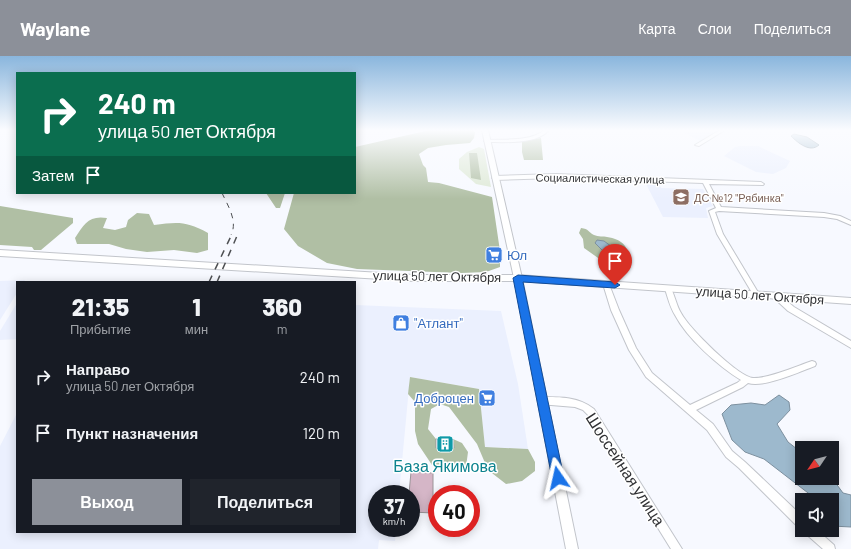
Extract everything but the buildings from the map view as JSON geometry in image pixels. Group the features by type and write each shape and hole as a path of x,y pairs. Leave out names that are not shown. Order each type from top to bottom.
{"main road":[{"name":"улица 50 лет Октября","path":"0,253 414,278 518,278 851,301"}],"street":[{"path":"489,153 518,278 572,549"},
{"name":"Социалистическая улица","path":"495,178 556,176 761,184"},
{"path":"705,181 719,209"},
{"path":"756,294 720,234 712,211 719,209 824,214 838,217 851,223"},
{"path":"606,284 615,310 640,363 662,387 715,432 728,454 795,516"},
{"path":"668,289 678,315 686,326 721,360 746,380 759,380 812,364"},
{"path":"776,296 791,309 851,345"},
{"path":"688,410 740,385 746,380"},
{"name":"Шоссейная улица","path":"542,402 566,401 577,403 585,406 591,412 677,549"},
{"path":"817,537 830,549"}],"shaded area":[{"path":"728,153 773,153 790,161 786,168 773,174 756,172 724,156"},
{"name":"ДС №12 \"Рябинка\"","path":"645,182 659,183 661,188 703,189 713,206 706,208 708,218 663,217"},
{"path":"25,280 16,281 16,295 0,320 0,281"},
{"path":"16,305 16,339 0,340 0,331"},
{"path":"356,305 501,311 518,384 528,449 485,447 479,389 410,377 400,485 368,485 368,537 395,537 395,541 379,540 378,549 0,549 0,446 16,415 16,533 356,533"}],"green space":[{"path":"356,153 420,153 419,154 423,165 426,168 428,182 439,183 492,197 500,251 500,267 486,272 461,273 357,269 327,263 298,246 284,229 294,194 356,194"},
{"path":"466,153 485,153 491,187 476,184 459,169 459,159"},
{"path":"469,153 477,153 481,180 471,178"},
{"path":"522,153 542,153 543,160 524,160"},
{"path":"267,194 285,194 280,208 276,208"},
{"path":"0,206 73,218 73,223 41,250 34,250 32,247 0,245"},
{"path":"137,213 149,214 154,225 182,223 194,226 208,233 208,250 197,253 174,250 147,252 126,249 109,244 77,244 75,238 84,225 91,219 101,217 107,218 103,228 115,230 126,227 128,220"},
{"path":"581,228 584,228 596,236 613,238 622,242 629,253 632,263 608,265 584,248 583,239 579,233"},
{"path":"410,377 479,389 485,447 528,449 535,462 535,471 522,481 506,484 488,470 477,444 449,407 440,404 431,409 428,429 436,439 437,448 454,448 453,439 462,443 468,452 466,467 455,468 432,465 418,444 415,431 415,402 408,394"}],"water":[{"path":"597,240 604,241 619,252 620,257 611,259 595,243"},
{"path":"779,395 789,402 790,410 777,424 788,442 795,448 795,483 764,459 745,452 732,440 722,414 731,405 751,403 765,405"},
{"path":"798,485 837,485 843,493 851,495 851,527 839,526 839,493 808,493"}],"railway":[{"path":"222,194 233,219 233,230 231,235"},
{"path":"209,281 232,234"},
{"path":"217,281 237,236"}],"place":[{"name":"ДС №12 \"Рябинка\"","path":"681,197"},
{"name":"Юл","path":"494,255"},
{"name":"\"Атлант\"","path":"401,323"},
{"name":"Доброцен","path":"487,398"},
{"name":"База Якимова","path":"445,444"}],"route":[{"path":"558,478 518,278 615,285"}]}
